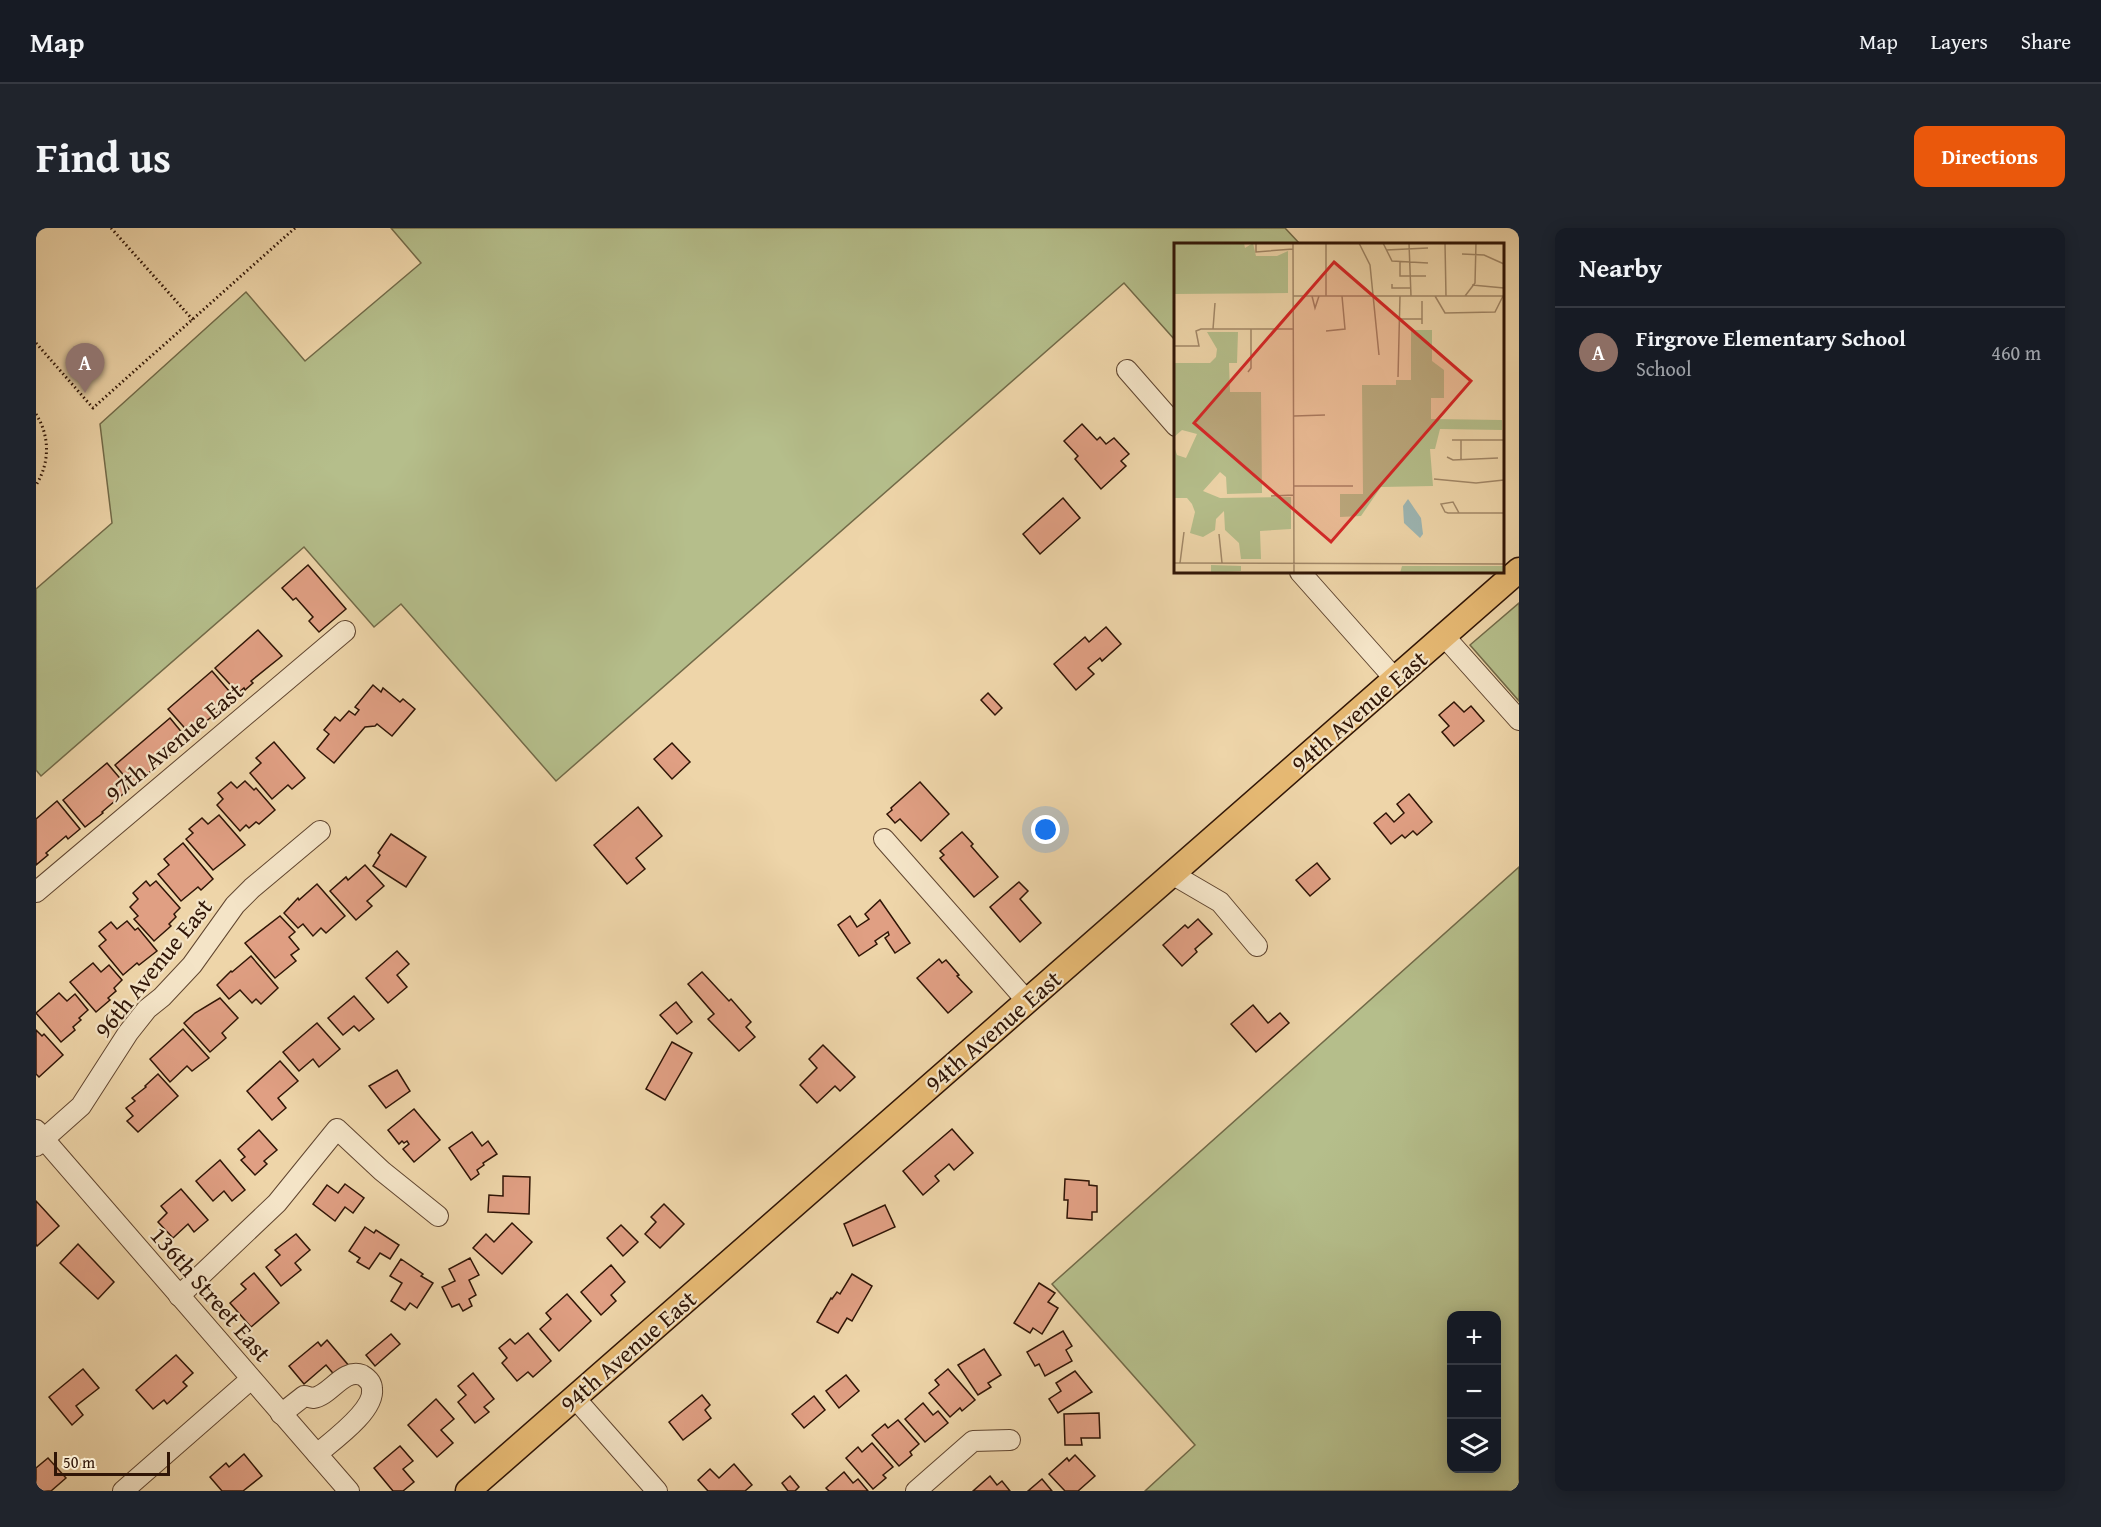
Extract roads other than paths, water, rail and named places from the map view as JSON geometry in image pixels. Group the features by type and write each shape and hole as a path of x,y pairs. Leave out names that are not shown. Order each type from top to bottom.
{"main road":[{"name":"94th Avenue East","path":"468,1491 1519,570"}],"street":[{"path":"1127,370 1174,424"},
{"path":"1301,573 1395,679"},
{"name":"97th Avenue East","path":"36,891 345,631"},
{"path":"1444,636 1519,720"},
{"name":"96th Avenue East","path":"39,1139 81,1106 128,1033 147,1009 162,997 192,965 235,905 320,831"},
{"path":"884,839 1027,1001"},
{"path":"1172,874 1220,902 1257,946"},
{"path":"178,1296 277,1203 337,1129 382,1171 438,1216"},
{"name":"136th Street East","path":"39,1139 349,1491"},
{"path":"281,1414 304,1396 312,1398 323,1394 350,1375 358,1374 368,1378 372,1388 369,1406 317,1454"},
{"path":"123,1491 251,1379"},
{"path":"574,1398 657,1491"},
{"path":"916,1491 974,1441 1010,1440"}],"place":[{"name":"Firgrove Elementary School","path":"85,393"}]}
